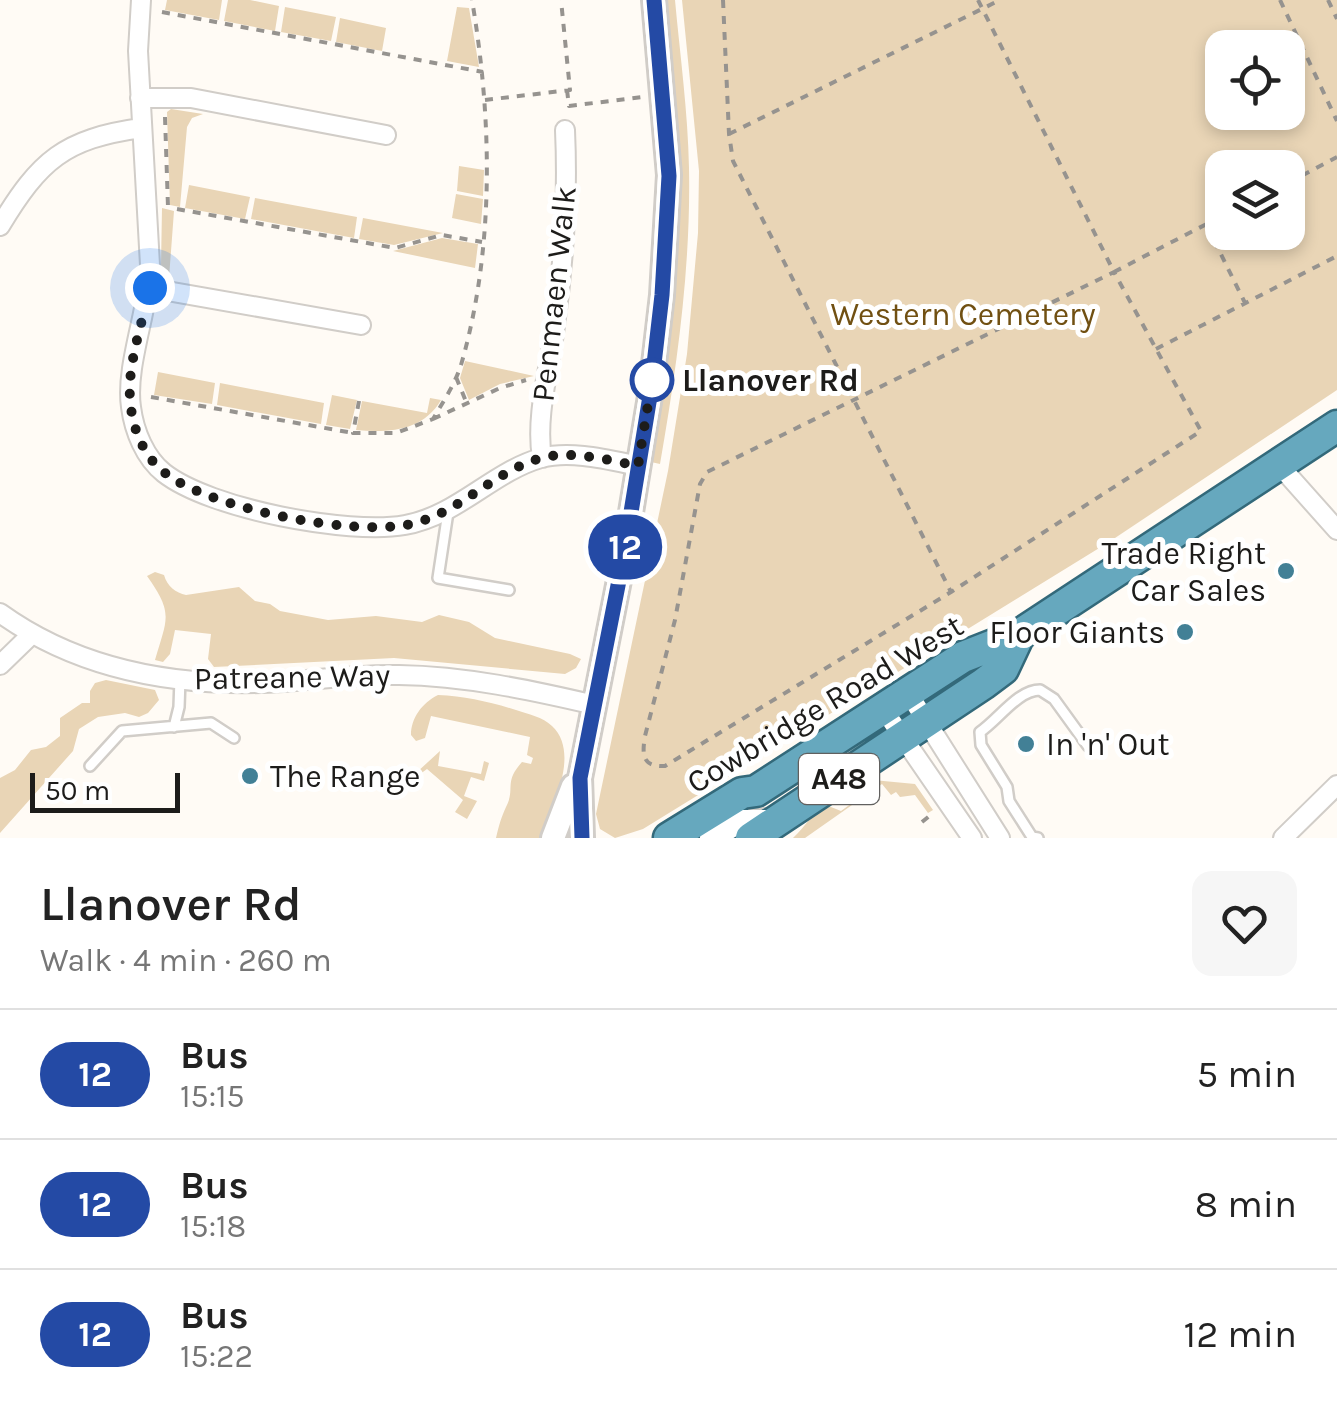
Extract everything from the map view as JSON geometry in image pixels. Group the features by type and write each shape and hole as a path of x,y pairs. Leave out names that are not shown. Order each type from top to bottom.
{"highway":[{"name":"Cowbridge Road West","path":"669,838 742,793 756,791 963,657 1019,635 1337,426"},
{"name":"Cowbridge Road West","path":"751,838 1003,668 1019,635"}],"street":[{"path":"141,0 138,51 150,288 130,397 136,430 147,455 162,472 210,497 237,505 346,526 407,525 437,516 542,458 585,457 638,466"},
{"path":"582,838 580,778 638,466 656,346 668,225 668,148 654,0"},
{"path":"140,98 191,98 386,135"},
{"path":"0,226 17,198 46,164 65,149 108,132 142,128"},
{"name":"Penmaen Walk","path":"542,458 539,431 558,307 565,221 565,130"},
{"path":"0,188 17,198"},
{"path":"150,288 361,325"},
{"path":"1280,466 1337,530"},
{"name":"Patreane Way","path":"0,612 32,634 94,662 180,679 248,683 362,675 422,676 523,690 595,706"},
{"path":"0,665 32,634"},
{"path":"896,702 1000,838"},
{"path":"896,702 972,838"},
{"path":"553,838 569,791 580,778"},
{"path":"1283,838 1337,785"},
{"name":"Cowbridge Road West","path":"712,838 740,820 777,821"}],"lane":[{"path":"449,509 438,578 510,590"},
{"path":"174,726 180,679"},
{"path":"1038,838 1032,836 1009,801 1007,787 982,745 980,732 1023,694 1040,690 1054,700 1088,746"},
{"path":"90,766 122,731 212,723 234,738"}],"path":[{"path":"433,419 456,376 474,302 482,242 488,169 484,72 472,0"},
{"path":"485,100 570,90 561,0"},
{"path":"723,0 729,134 734,161 951,592"},
{"path":"978,0 1114,272 1201,431 951,592 665,766 652,767 646,762 645,736 679,602 700,484 707,472 1114,272 1205,225"},
{"path":"729,134 1000,0"},
{"path":"1280,0 1337,121"},
{"path":"1328,0 1337,19"},
{"path":"162,12 484,72"},
{"path":"567,90 569,106 663,95"},
{"path":"165,108 168,207"},
{"path":"1305,174 1337,158"},
{"path":"178,209 394,248 442,235 482,242"},
{"path":"1219,250 1244,303"},
{"path":"1156,350 1337,256"},
{"path":"456,376 468,404"},
{"path":"151,397 352,432 396,433 514,383 536,378"},
{"path":"352,432 359,401"},
{"path":"922,822 934,813"}],"green space":[{"path":"167,0 222,0 219,20 165,10"},
{"path":"228,0 279,6 275,31 224,21"},
{"path":"665,0 675,0 687,126 689,205 682,316 660,464 651,462 666,368 680,170"},
{"name":"Western Cemetery","path":"682,0 1337,0 1337,390 1109,542 643,829 615,838 600,829 596,814 668,471 687,354 698,233 699,171"},
{"path":"285,7 336,17 331,41 281,32"},
{"path":"457,7 469,8 479,67 447,61"},
{"path":"340,18 386,28 382,51 336,42"},
{"path":"171,109 203,114 192,118 187,127 180,207 170,205 167,112"},
{"path":"459,166 484,170 483,196 457,191"},
{"path":"189,185 250,197 245,219 185,208"},
{"path":"456,194 483,199 481,224 452,218"},
{"path":"255,198 357,217 354,238 251,219"},
{"path":"162,208 174,211 169,278 161,265"},
{"path":"363,218 443,233 394,245 359,239"},
{"path":"442,238 478,244 475,268 393,251"},
{"path":"465,361 534,376 500,384 469,400 460,378"},
{"path":"158,372 215,383 212,404 154,395"},
{"path":"220,383 324,403 321,424 217,405"},
{"path":"332,395 357,400 350,429 326,425"},
{"path":"430,398 441,400 434,410 415,424 393,430 356,430 362,401 427,413"},
{"path":"155,572 186,595 239,587 255,601 280,611 328,620 376,616 422,622 439,615 469,622 495,638 581,659 576,668 565,674 394,658 214,667 208,659 211,634 175,630 170,654 163,662 155,660 165,625 165,608 147,576"},
{"path":"106,680 155,690 159,700 139,717 125,713 98,717 79,729 73,751 0,833 0,778 15,770 31,750 46,747 60,736 60,718 82,703 90,703 95,683"},
{"path":"438,695 530,714 552,726 560,737 564,751 561,781 539,838 496,838 513,775 522,762 531,764 533,758 527,755 530,737 431,716 425,738 416,741 411,735 415,717"},
{"path":"440,751 438,766 481,774 484,761 489,763 484,781 471,777 464,796 477,801 467,819 455,812 463,800 427,769 416,777"},
{"path":"873,780 915,784 933,810 928,813 915,795 891,795 882,784 805,838 793,838 826,805 841,811"}],"bus line":[{"name":"12","path":"582,838 578,815 580,778 624,555 662,295 669,176 654,0"}],"place":[{"name":"Llanover Rd","path":"652,380"},
{"name":"Trade Right Car Sales","path":"1286,571"},
{"name":"Floor Giants","path":"1185,632"},
{"name":"In 'n' Out","path":"1026,744"},
{"name":"The Range","path":"250,776"}],"route":[{"path":"150,288 130,397 136,430 147,455 180,484 251,509 380,528 437,516 542,458 562,455 638,466 652,380"}]}
